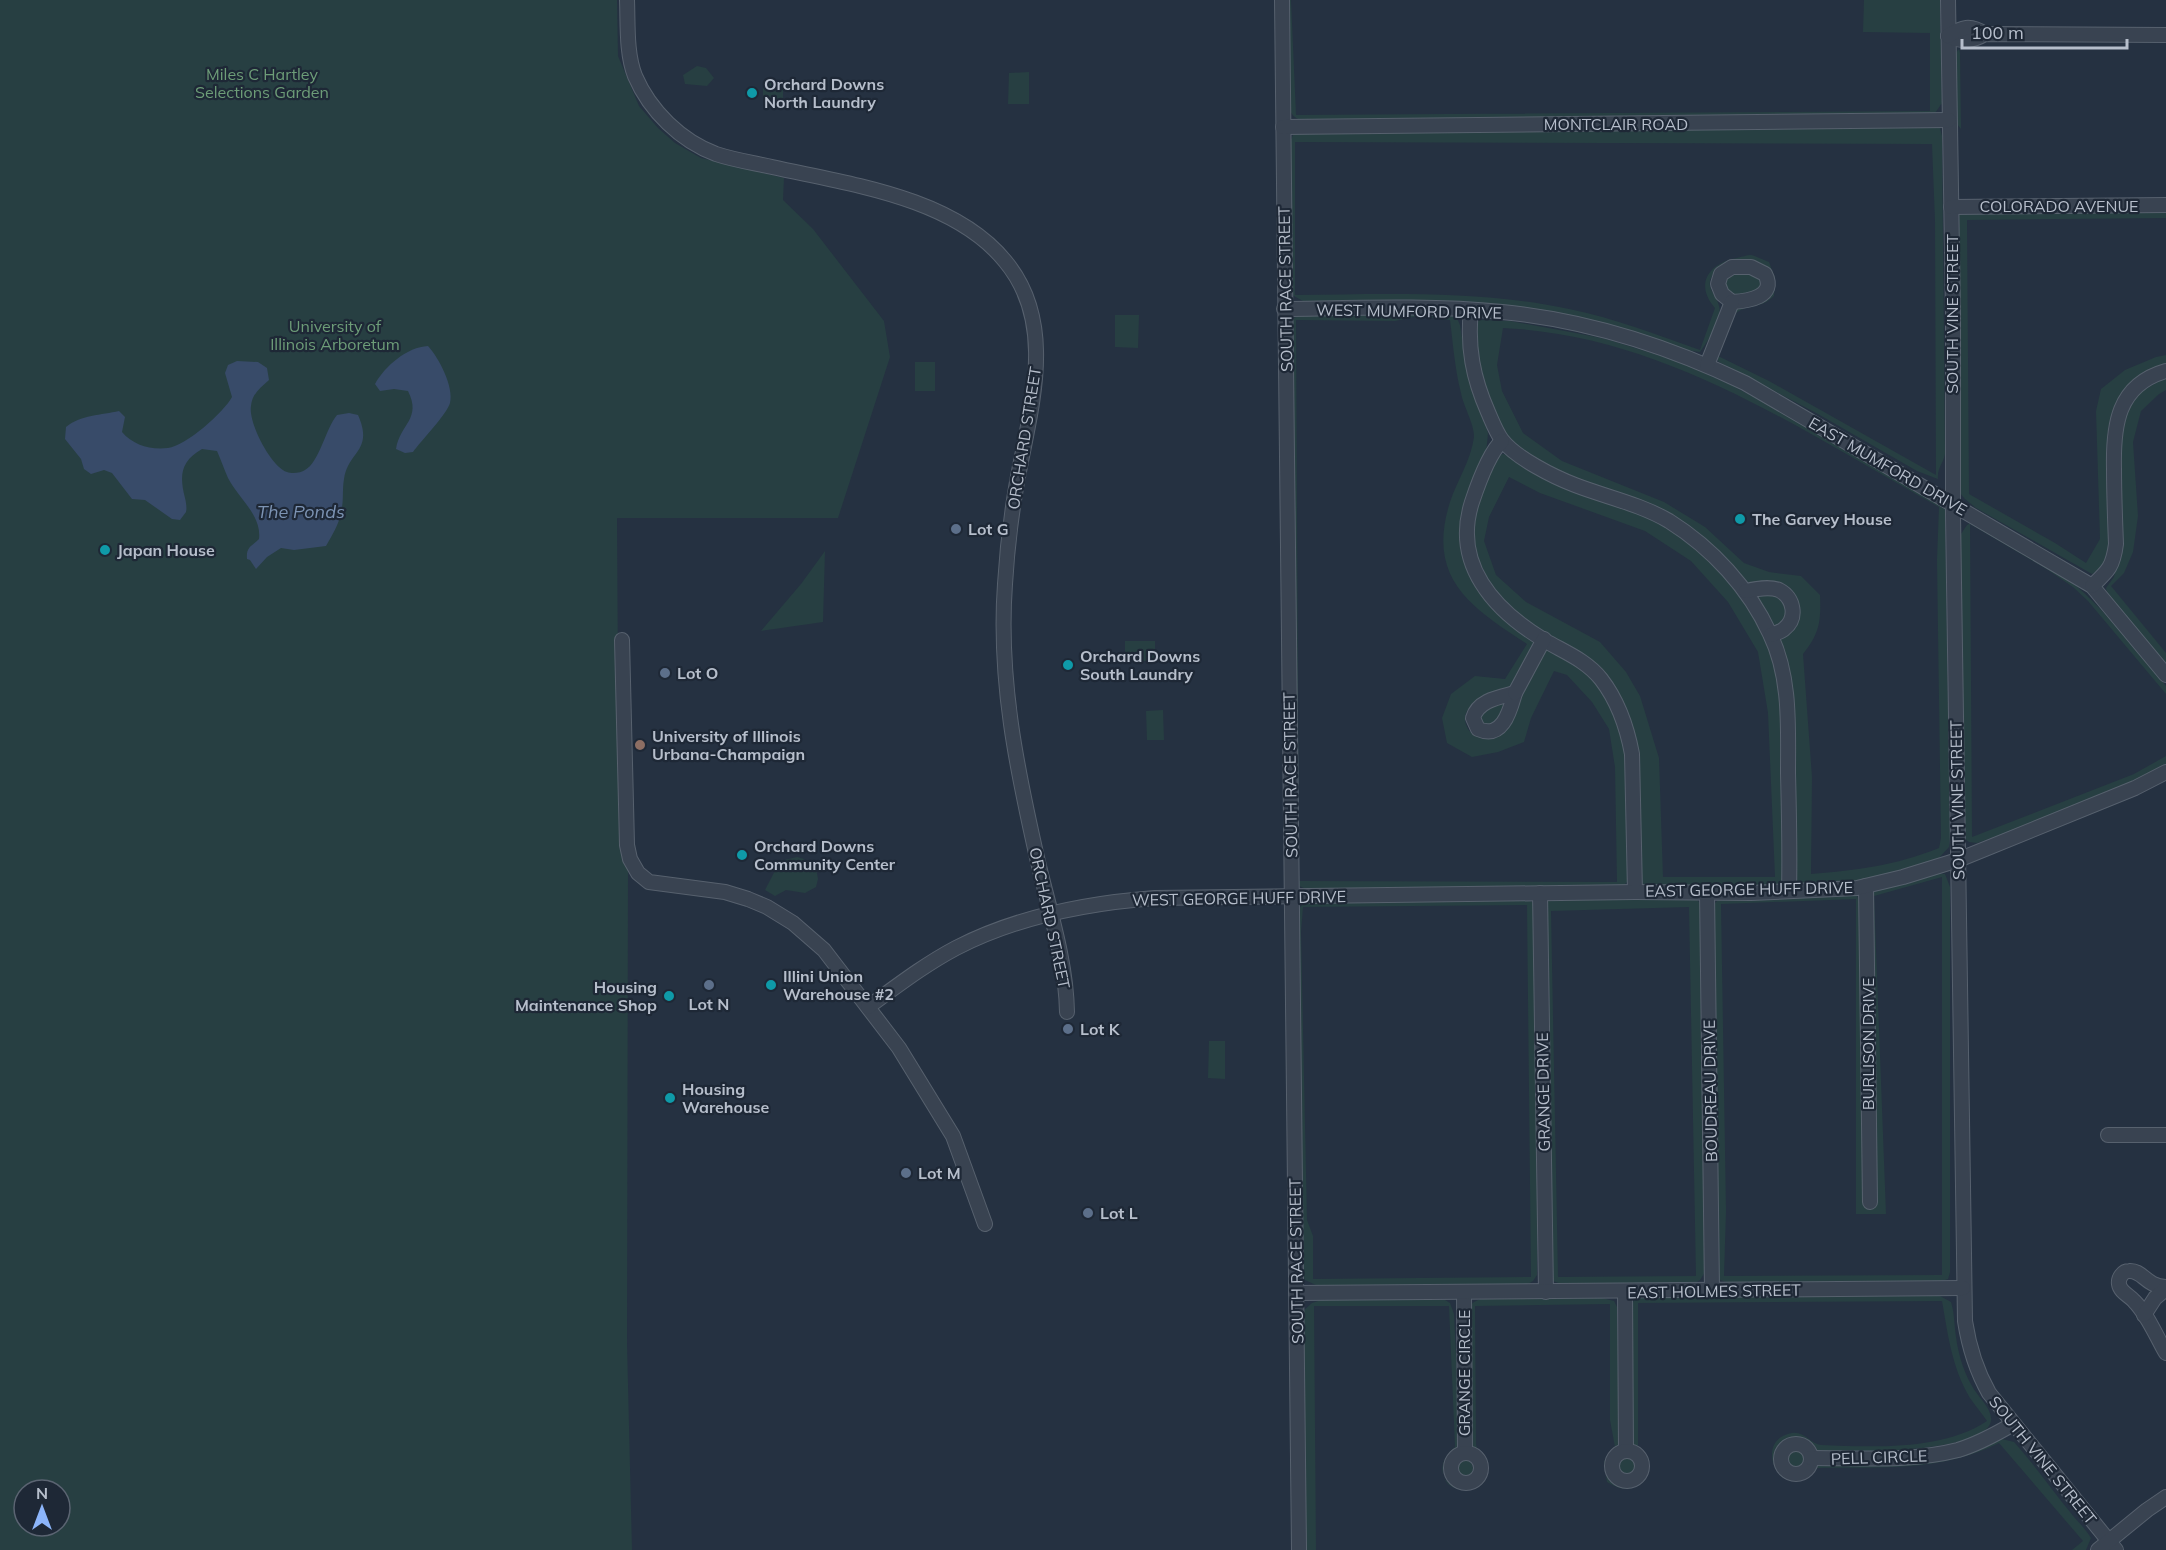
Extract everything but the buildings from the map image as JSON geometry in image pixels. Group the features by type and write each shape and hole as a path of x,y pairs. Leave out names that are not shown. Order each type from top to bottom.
{"street":[{"name":"ORCHARD STREET","path":"627,0 629,46 635,76 655,109 680,134 715,153 858,185 947,216 995,249 1014,273 1025,294 1034,326 1037,355 1008,542 1004,601 1006,688 1016,767 1062,962 1067,1012"},
{"name":"SOUTH RACE STREET","path":"1282,0 1299,1550"},
{"name":"SOUTH VINE STREET","path":"1948,0 1965,1321 1975,1364 1989,1393 2108,1547"},
{"path":"1948,36 1961,28 1976,28 1984,34 2166,35"},
{"name":"MONTCLAIR ROAD","path":"1283,127 1949,120"},
{"name":"COLORADO AVENUE","path":"1951,207 2166,205"},
{"path":"1707,365 1732,302"},
{"name":"WEST MUMFORD DRIVE","path":"1284,309 1434,308 1502,312 1569,323"},
{"path":"1471,310 1469,342 1474,374 1479,392 1502,441 1548,472 1573,484 1668,520 1710,553 1746,591 1771,635 1778,654 1787,700 1789,891"},
{"name":"EAST MUMFORD DRIVE","path":"1569,323 1617,335 1707,365 1745,384 1953,503 2092,586 2166,675"},
{"path":"2092,586 2114,560 2116,544 2113,445 2119,414 2132,392 2142,382 2166,371"},
{"path":"1502,441 1493,452 1469,511 1466,534 1468,548 1480,580 1508,614 1588,666 1611,693 1628,733 1632,754 1635,892"},
{"path":"1746,591 1759,588 1777,589 1788,598 1794,609 1791,621 1783,630 1771,635"},
{"path":"622,639 626,825 630,859 638,873 649,882 725,892 767,907 793,923 824,950 899,1048 953,1136 985,1224"},
{"path":"1515,693 1544,639"},
{"name":"EAST GEORGE HUFF DRIVE","path":"1635,892 1837,890 1866,886 1958,860 2135,788 2166,772"},
{"name":"BURLISON DRIVE","path":"1866,886 1870,1202"},
{"name":"WEST GEORGE HUFF DRIVE","path":"868,1007 907,978 957,947 990,932 1052,914 1128,900 1635,892"},
{"name":"BOUDREAU DRIVE","path":"1707,892 1712,1290"},
{"name":"GRANGE DRIVE","path":"1540,893 1546,1292"},
{"path":"2108,1136 2166,1136"},
{"path":"2166,1288 2149,1284 2137,1272 2129,1271 2124,1272 2119,1284 2121,1290 2135,1302 2144,1315 2166,1353"},
{"name":"EAST HOLMES STREET","path":"1296,1293 1963,1288"},
{"path":"2144,1315 2155,1298 2166,1288"},
{"name":"GRANGE CIRCLE","path":"1464,1292 1465,1453"},
{"path":"1625,1292 1626,1451"},
{"name":"PELL CIRCLE","path":"1811,1458 1911,1458 1935,1455 1979,1442 2013,1424"},
{"path":"2108,1547 2147,1510 2166,1497"}],"green space":[{"name":"University of Illinois Arboretum","path":"0,0 617,0 618,56 639,106 675,143 701,158 784,178 783,200 813,229 884,321 890,357 838,518 617,518 619,839 622,857 628,869 627,1343 632,1550 0,1550"},
{"path":"1286,0 1291,0 1296,115 1930,111 1930,33 1863,32 1864,0 1940,0 1942,103 1935,113 1305,121 1293,116 1288,105"},
{"path":"1959,49 1961,129 1956,123 1955,54"},
{"path":"697,66 706,68 714,78 707,86 685,84 683,75"},
{"path":"1029,72 1029,104 1008,104 1009,73"},
{"path":"763,81 783,81 783,105 763,105"},
{"path":"1925,126 1940,128 1942,136 1945,454 1938,472 1938,479 1917,471 1818,414 1719,362 1715,357 1715,351 1731,314 1767,295 1770,275 1759,263 1732,264 1716,271 1712,276 1710,288 1720,311 1714,330 1700,352 1685,350 1588,319 1498,304 1456,301 1303,301 1292,295 1290,288 1290,142 1293,135 1300,133","holes":["1295,142 1932,144 1935,221 1936,475 1769,381 1718,356 1730,321 1736,313 1764,303 1774,296 1775,278 1769,262 1751,255 1727,261 1712,270 1708,276 1705,283 1706,291 1715,308 1700,350 1602,317 1535,303 1433,294 1295,295"]},
{"path":"2166,211 2166,218 1967,220 1969,494 2086,563 2100,539 2096,411 2101,389 2125,370 2166,355 2166,365 2118,405 2110,421 2107,455 2111,546 2104,562 2092,574 1976,508 1959,492 1958,217 1960,214 1968,213"},
{"path":"1746,270 1763,277 1760,291 1737,295 1723,291 1725,275"},
{"path":"1115,315 1139,315 1138,348 1115,347"},
{"path":"1301,315 1447,315 1457,318 1469,380 1488,433 1486,454 1465,506 1460,527 1460,548 1469,569 1536,641 1515,683 1473,705 1467,711 1465,719 1472,733 1488,736 1517,701 1544,649 1549,647 1582,667 1610,700 1624,741 1628,769 1628,881 1621,888 1324,891 1306,889 1297,885 1291,319","holes":["1418,316 1450,320 1459,384 1474,437 1467,462 1450,502 1444,528 1444,551 1449,571 1458,588 1471,603 1527,644 1505,679 1475,676 1451,694 1442,718 1447,743 1472,757 1498,752 1524,742 1531,718 1554,671 1567,675 1592,702 1609,729 1615,767 1617,882 1299,881 1296,320 1395,321"]},
{"path":"1480,320 1510,321 1581,334 1606,339 1677,361 1731,385 1801,422 1945,505 1950,838 1949,847 1938,859 1859,881 1806,886 1795,880 1780,643 1791,630 1797,601 1743,580 1707,545 1554,473 1509,440 1478,387 1475,322","holes":["1503,328 1563,335 1620,348 1676,368 1730,392 1784,419 1939,507 1937,560 1941,838 1939,848 1876,866 1811,874 1812,777 1803,654 1816,633 1820,595 1801,576 1769,572 1744,563 1705,527 1664,502 1562,461 1523,433 1502,391 1497,365"]},
{"path":"915,362 935,362 935,391 915,391"},
{"path":"2166,377 2166,390 2141,411 2133,442 2138,516 2133,552 2124,573 2111,586 2166,653 2166,667 2109,599 2106,588 2114,577 2119,554 2117,443 2130,401"},
{"path":"1502,454 1508,455 1540,477 1646,516 1674,531 1720,570 1745,601 1761,626 1775,666 1780,689 1784,721 1784,883 1781,886 1645,886 1639,880 1639,773 1634,732 1628,718 1582,656 1515,614 1491,587 1482,572 1474,540 1474,521 1482,489 1497,458","holes":["1509,477 1540,493 1645,531 1691,561 1728,602 1758,652 1768,713 1775,877 1663,877 1659,758 1640,696 1626,672 1600,642 1526,602 1496,575 1484,541 1489,517"]},
{"path":"1971,523 1975,523 2063,575 2078,587 2118,628 2166,686 2166,694 2088,601 2073,587 1970,524 1972,837 2134,774 2166,756 2166,766 2150,776 2038,822 1977,843 1969,842 1964,838 1959,537 1967,525"},
{"path":"825,551 823,622 761,631 801,584"},
{"path":"1759,594 1775,594 1787,606 1786,619 1774,630 1757,600"},
{"path":"1125,641 1155,641 1155,661 1125,661"},
{"path":"1506,700 1496,726 1482,726 1478,713"},
{"path":"1163,710 1164,740 1147,740 1146,711"},
{"path":"797,857 816,868 818,879 816,887 805,893 786,890 775,896 765,890 780,861"},
{"path":"1934,873 1945,874 1950,887 1950,1272 1948,1279 1939,1282 1728,1283 1718,1279 1713,905 1719,899 1847,893 1857,896 1860,904 1863,1203 1874,1204 1873,892","holes":["1942,877 1942,1275 1724,1276 1726,1211 1721,904 1856,899 1856,1214 1886,1214 1874,896"]},
{"path":"1695,898 1700,903 1703,911 1705,1272 1695,1283 1561,1284 1553,1281 1551,1275 1546,904 1550,899","holes":["1689,907 1696,1276 1558,1277 1551,911"]},
{"path":"1316,900 1525,900 1532,902 1534,906 1538,1148 1537,1275 1533,1281 1526,1285 1332,1287 1318,1286 1305,1280 1302,1273 1298,910 1302,905","holes":["1527,905 1531,1277 1313,1279 1313,1236 1307,1220 1301,932 1303,907"]},
{"path":"1209,1041 1225,1041 1225,1079 1208,1078"},
{"path":"1940,1296 1951,1302 1957,1344 1963,1366 1972,1386 1990,1412 1991,1421 1983,1432 1965,1440 1940,1445 1882,1451 1816,1450 1798,1439 1788,1440 1779,1444 1777,1451 1781,1470 1790,1477 1796,1477 1820,1465 2002,1439 2014,1442 2091,1538 2086,1550 2072,1550 2083,1541 1999,1443 1955,1459 1933,1463 1887,1467 1817,1468 1805,1477 1797,1479 1783,1478 1774,1466 1772,1452 1774,1445 1784,1436 1792,1433 1800,1434 1821,1445 1907,1445 1949,1438 1987,1421 1970,1398 1959,1375 1951,1351 1942,1301 1638,1303 1638,1450 1643,1456 1645,1470 1640,1482 1628,1488 1618,1488 1607,1482 1604,1462 1615,1447 1610,1420 1610,1304 1475,1306 1476,1445 1483,1463 1481,1481 1471,1487 1461,1489 1453,1487 1447,1482 1456,1487 1468,1487 1479,1481 1481,1472 1480,1464 1470,1449 1470,1308 1478,1300 1485,1298 1602,1298 1614,1301 1617,1307 1621,1446 1608,1468 1610,1476 1623,1485 1631,1484 1639,1479 1644,1469 1631,1442 1631,1307 1634,1300 1640,1297"},
{"path":"1321,1300 1445,1300 1450,1303 1454,1314 1460,1443 1443,1471 1446,1457 1455,1447 1449,1306 1314,1306 1316,1550 1304,1550 1303,1311 1312,1303"},
{"path":"1794,1447 1802,1450 1805,1458 1802,1466 1794,1469 1786,1466 1783,1458 1786,1450"},
{"path":"1625,1456 1633,1459 1636,1467 1633,1475 1625,1478 1617,1475 1614,1467 1617,1459"},
{"path":"1459,1459 1467,1459 1473,1465 1473,1473 1467,1479 1459,1479 1453,1473 1453,1465"}],"water":[{"path":"428,346 445,373 450,389 450,403 413,452 405,453 396,449 413,408 408,391 394,389 380,391 375,384 397,359 412,350"},
{"name":"The Ponds","path":"237,361 258,362 267,368 269,380 255,395 251,413 257,433 268,453 274,462 289,473 303,471 310,466 337,415 349,413 358,415 363,436 362,444 346,470 340,517 326,546 294,550 281,548 267,557 256,569 247,559 247,552 259,539 257,522 228,478 217,451 202,449 190,458 183,469 182,482 186,512 180,520 172,519 145,500 132,499 112,473 104,470 91,474 84,469 81,459 65,439 66,427 72,423 84,418 119,411 125,417 122,432 131,440 142,446 155,448 176,446 204,427 228,403 232,397 225,373 228,365"}],"place":[{"name":"Orchard Downs North Laundry","path":"752,93"},
{"name":"The Garvey House","path":"1740,519"},
{"name":"Lot G","path":"956,529"},
{"name":"Japan House","path":"105,550"},
{"name":"Orchard Downs South Laundry","path":"1068,665"},
{"name":"Lot O","path":"665,673"},
{"name":"University of Illinois Urbana-Champaign","path":"640,745"},
{"name":"Orchard Downs Community Center","path":"742,855"},
{"name":"Lot N","path":"709,985"},
{"name":"Illini Union Warehouse #2","path":"771,985"},
{"name":"Housing Maintenance Shop","path":"669,996"},
{"name":"Lot K","path":"1068,1029"},
{"name":"Housing Warehouse","path":"670,1098"},
{"name":"Lot M","path":"906,1173"},
{"name":"Lot L","path":"1088,1213"}],"park label":[{"name":"Miles C Hartley Selections Garden","path":"262,83"}]}
